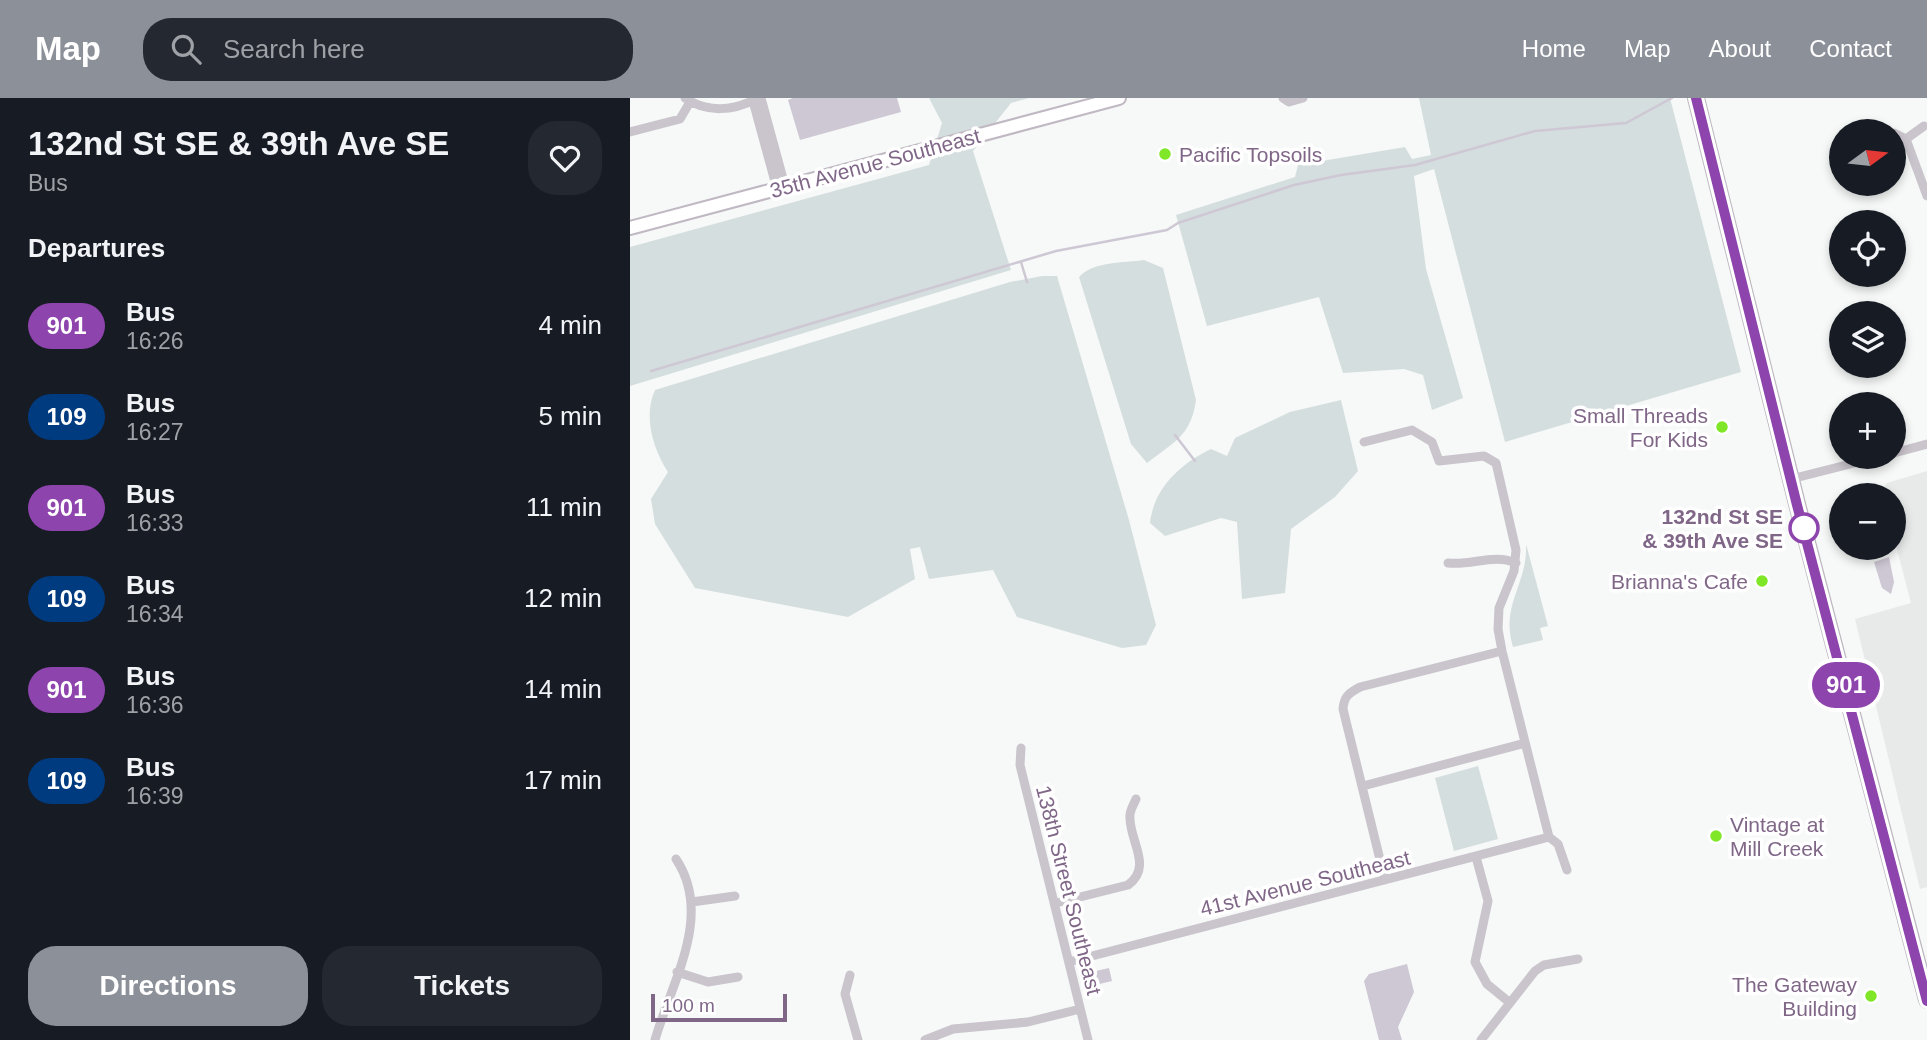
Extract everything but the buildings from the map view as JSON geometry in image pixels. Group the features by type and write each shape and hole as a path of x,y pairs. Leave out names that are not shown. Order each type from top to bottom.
{"main road":[{"path":"1696,98 1791,480 1922,953 1927,1000"}],"street":[{"name":"35th Avenue Southeast","path":"630,229 1118,98"},
{"path":"1283,98 1289,102 1303,98"},
{"path":"630,132 680,119 687,100 717,109 732,108 757,99 781,188"},
{"path":"1924,126 1906,139 1927,196"},
{"path":"1364,442 1412,430 1432,442 1439,461 1485,456 1496,463 1515,536 1516,563 1499,608 1502,651 1549,837 1558,844 1567,870"},
{"path":"1906,450 1927,444"},
{"path":"1791,480 1833,469"},
{"path":"1448,563 1462,565 1502,557 1516,563"},
{"path":"1385,880 1343,701 1347,694 1360,687 1502,651"},
{"path":"1363,786 1525,743"},
{"name":"138th Street Southeast","path":"1021,748 1020,765 1088,1040"},
{"path":"1056,903 1128,885 1134,881 1141,864 1130,816 1136,799"},
{"name":"41st Avenue Southeast","path":"1069,962 1549,837"},
{"path":"1476,857 1488,901 1475,962 1487,984 1509,1002"},
{"path":"655,1040 689,941 691,902 685,873 676,859"},
{"path":"691,902 735,896"},
{"path":"1480,1040 1509,1002 1544,965 1578,959"},
{"path":"677,972 708,982 738,977"},
{"path":"850,975 845,994 858,1040"},
{"path":"925,1040 953,1029 1028,1022 1080,1009"}],"shaded area":[{"path":"897,98 901,112 800,140 788,100"},
{"path":"929,98 1029,98 1011,103 973,151 1011,270 630,386 630,247 929,165 942,123"},
{"path":"1419,98 1670,98 1741,372 1505,442 1434,169 1414,176 1426,269 1463,398 1432,410 1423,375 1404,369 1343,373 1319,297 1207,326 1176,215 1295,177 1298,165 1405,147 1412,159 1431,155"},
{"path":"1144,260 1163,268 1196,400 1190,422 1180,437 1147,463 1131,444 1079,277 1101,265"},
{"path":"1057,276 1129,520 1156,625 1146,645 1122,648 1017,617 993,570 929,579 920,547 910,549 915,579 848,617 695,588 655,524 651,499 668,472 651,432 651,400 655,390 1010,282"},
{"path":"1341,400 1358,471 1335,497 1291,529 1285,593 1242,599 1237,522 1221,518 1165,536 1150,523 1152,510 1163,488 1170,478 1189,462 1211,449 1227,456 1235,438 1290,412"},
{"path":"1927,471 1927,887 1920,889 1855,619 1911,603 1900,560 1906,560 1906,483 1887,483"},
{"path":"1526,544 1548,626 1540,628 1543,640 1513,647 1510,619 1523,571"},
{"path":"1890,560 1894,582 1891,594 1882,588 1874,562"},
{"path":"1478,766 1498,839 1454,851 1435,778"},
{"path":"1407,964 1414,992 1398,1027 1402,1040 1379,1040 1364,981 1369,974"},
{"path":"1109,968 1112,981 1091,986 1087,973"}],"waterway":[{"path":"651,371 1056,251 1167,230 1178,223 1294,185 1341,175 1415,165 1535,131 1626,123 1672,98"},
{"path":"1021,262 1027,282"},
{"path":"1175,435 1195,461"}],"bus line":[{"name":"901","path":"1696,98 1797,505 1894,866 1927,1001"}],"place":[{"name":"Pacific Topsoils","path":"1165,154"},
{"name":"Small Threads For Kids","path":"1722,427"},
{"name":"132nd St SE & 39th Ave SE","path":"1804,528"},
{"name":"Brianna's Cafe","path":"1762,581"},
{"name":"Vintage at Mill Creek","path":"1716,836"},
{"name":"The Gateway Building","path":"1871,996"}]}
